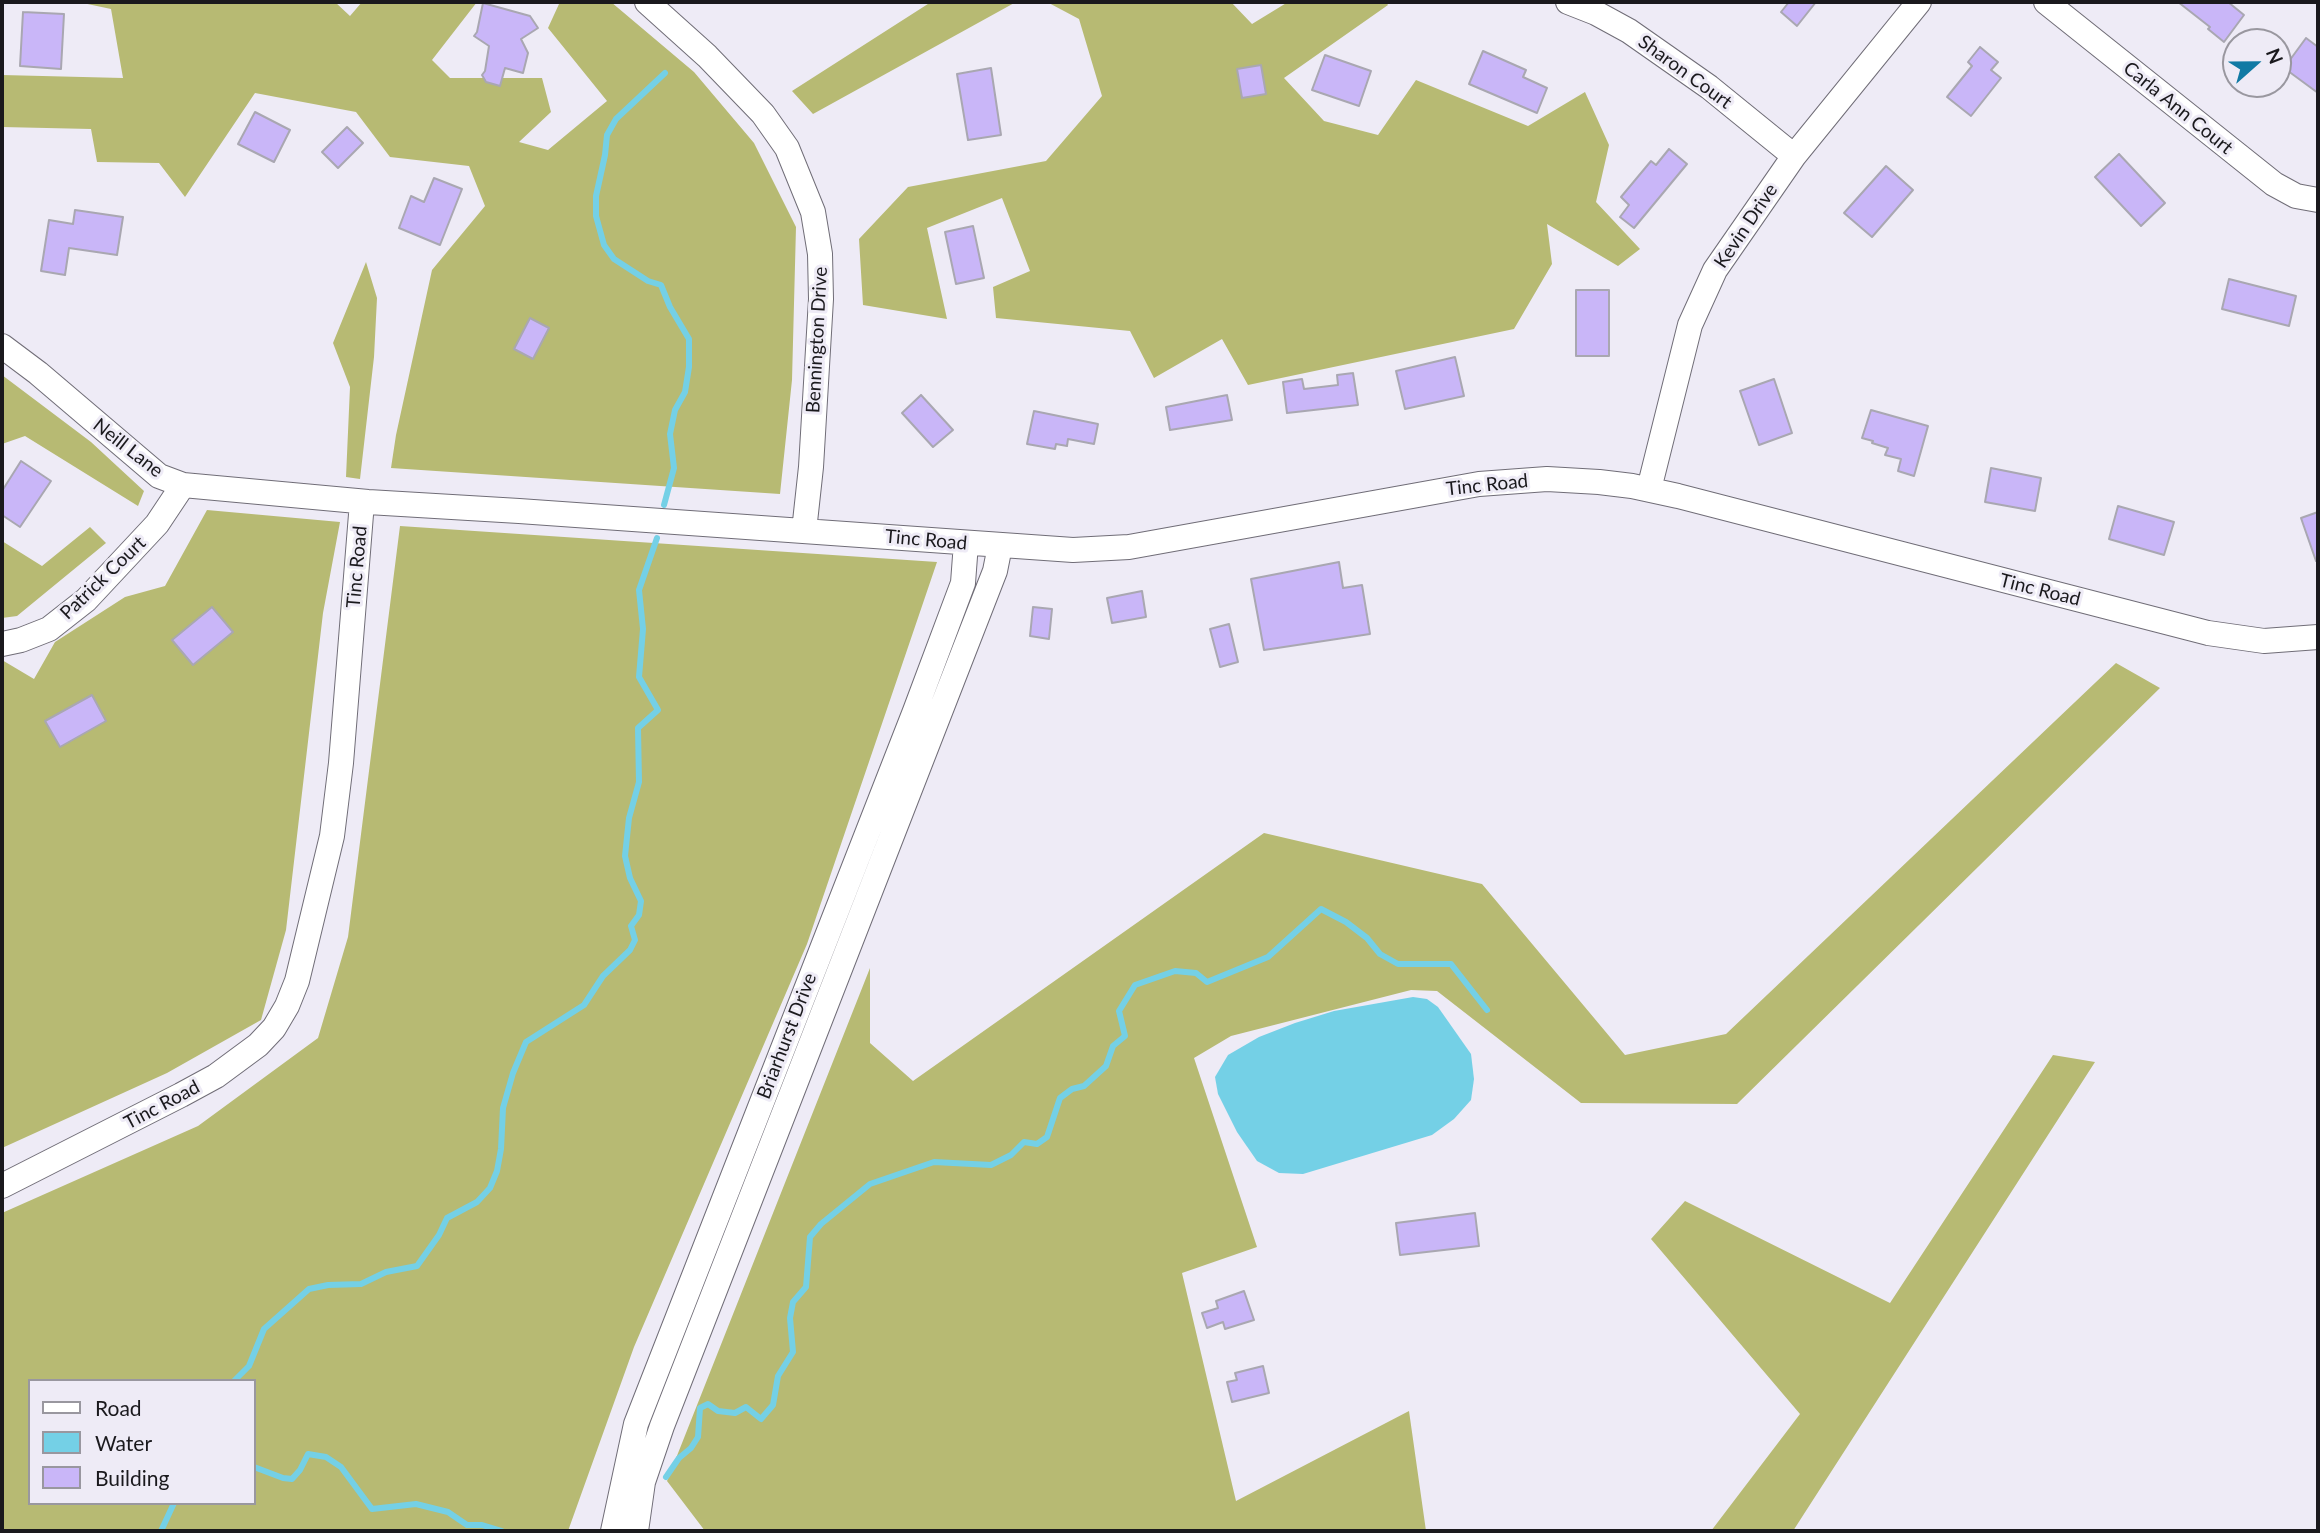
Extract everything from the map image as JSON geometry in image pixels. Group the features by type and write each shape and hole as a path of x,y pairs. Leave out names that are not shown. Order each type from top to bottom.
{"street":[{"name":"Bennington Drive","path":"647,2 707,56 764,114 787,148 813,212 820,254 821,299 811,467 804,531"},
{"name":"Sharon Court","path":"1568,2 1629,31 1709,87 1794,156"},
{"name":"Kevin Drive","path":"1649,489 1690,325 1715,270 1794,156 1919,2"},
{"name":"Carla Ann Court","path":"2046,2 2274,184 2296,196 2318,200"},
{"name":"Neill Lane","path":"2,346 38,373 159,476 183,485 362,502"},
{"name":"Tinc Road","path":"2,1186 216,1076 258,1045 274,1028 287,1006 297,981 332,836 341,763 362,502 1073,550 1129,547 1429,492 1502,482 1599,482 1649,489 2208,633 2264,641 2318,637"},
{"name":"Patrick Court","path":"2,644 49,629 86,600 157,524 183,485"},
{"name":"Briarhurst Drive","path":"613,1531 636,1424 963,583 966,543"},
{"name":"Briarhurst Drive","path":"636,1531 643,1482 662,1426 995,571 1000,546"}],"green space":[{"path":"78,2 335,2 350,16 362,2 477,2 432,60 450,78 542,78 551,112 519,142 548,150 607,101 548,28 558,2 611,2 694,72 754,143 796,227 792,380 780,494 391,468 432,270 485,206 469,166 390,157 356,112 255,93 185,197 159,163 97,162 91,129 2,127 2,75 123,78 111,9"},
{"path":"931,2 1016,2 813,114 792,91"},
{"path":"1047,2 1231,2 1252,24 1288,2 1386,2 1388,5 1284,78 1324,121 1378,135 1416,80 1528,126 1585,92 1609,145 1596,202 1640,249 1618,266 1547,224 1552,264 1514,329 1248,385 1222,339 1154,378 1130,331 996,318 993,287 1030,271 1002,198 927,228 947,319 863,305 859,239 908,187 1046,161 1102,96 1079,19"},
{"path":"366,262 377,298 374,357 360,479 346,477 350,387 333,343"},
{"path":"2,375 91,442 144,491 138,506 25,436 2,444"},
{"path":"207,510 340,522 323,613 286,930 261,1020 167,1073 2,1148 2,660 34,679 55,642 125,597 165,586"},
{"path":"400,526 937,562 807,944 634,1347 568,1531 2,1531 2,1213 198,1126 318,1038 348,937"},
{"path":"90,527 106,543 17,616 2,618 2,541 42,566"},
{"path":"2116,663 2160,688 1737,1104 1581,1103 1437,991 1411,990 1231,1036 1194,1058 1257,1247 1182,1273 1236,1501 1409,1411 1426,1531 705,1531 667,1481 870,968 870,1043 913,1081 1264,833 1482,884 1625,1055 1726,1034"},
{"path":"2053,1055 2095,1062 1793,1531 1711,1531 1800,1414 1651,1239 1685,1201 1890,1303"}],"water":[{"path":"1413,997 1427,999 1438,1007 1471,1054 1474,1079 1471,1100 1454,1119 1432,1135 1303,1174 1279,1173 1257,1161 1237,1132 1218,1094 1215,1077 1228,1055 1259,1037 1295,1023 1334,1011"}],"building":[{"path":"1789,2 1816,2 1797,26 1781,12"},
{"path":"2178,2 2228,2 2244,15 2234,28 2222,28 2222,40 2208,29 2210,27"},
{"path":"483,3 530,16 538,28 521,39 528,53 523,73 505,68 500,86 486,82 482,75 489,46 474,36"},
{"path":"23,12 64,14 61,69 20,66"},
{"path":"2306,38 2318,47 2318,93 2292,74 2292,57"},
{"path":"1980,47 1998,62 1991,70 2001,78 1971,116 1947,97 1972,66 1968,62"},
{"path":"1483,51 1526,70 1523,77 1547,88 1537,113 1469,84"},
{"path":"1325,55 1371,71 1359,106 1312,90"},
{"path":"1261,65 1266,94 1242,98 1237,69"},
{"path":"991,68 1001,135 968,140 957,74"},
{"path":"255,112 290,130 274,162 238,144"},
{"path":"347,127 363,143 338,168 322,152"},
{"path":"1669,149 1687,164 1634,228 1620,217 1629,205 1621,197 1651,161 1656,165"},
{"path":"2119,154 2165,203 2141,226 2095,177"},
{"path":"1886,166 1913,190 1872,237 1844,213"},
{"path":"434,178 462,189 440,245 399,228 411,196 424,202"},
{"path":"75,210 123,217 117,255 69,248 65,275 41,271 49,220 73,224"},
{"path":"973,226 984,278 956,284 945,232"},
{"path":"2229,279 2296,296 2289,326 2222,309"},
{"path":"1576,290 1609,290 1609,356 1576,356"},
{"path":"530,318 549,328 533,359 514,349"},
{"path":"1455,357 1464,396 1405,409 1396,371"},
{"path":"1353,373 1358,405 1287,413 1283,382 1302,379 1304,389 1338,385 1337,375"},
{"path":"1774,379 1792,433 1759,445 1740,391"},
{"path":"921,395 953,430 933,447 902,413"},
{"path":"1227,395 1232,420 1170,430 1166,407"},
{"path":"1871,410 1928,426 1914,476 1898,471 1901,459 1885,455 1888,448 1862,438"},
{"path":"1034,411 1098,424 1094,444 1068,439 1067,446 1056,444 1055,449 1027,444"},
{"path":"21,461 51,481 20,527 2,515 2,491"},
{"path":"1991,468 2041,478 2035,511 1985,502"},
{"path":"2118,506 2174,522 2164,555 2109,539"},
{"path":"2318,512 2318,560 2316,561 2301,518"},
{"path":"1339,562 1343,588 1362,585 1370,634 1264,650 1251,579"},
{"path":"1142,591 1146,617 1112,623 1107,598"},
{"path":"212,607 233,632 193,665 172,640"},
{"path":"1033,607 1052,609 1049,639 1030,636"},
{"path":"1229,624 1238,662 1220,667 1210,629"},
{"path":"92,695 106,721 60,747 45,721"},
{"path":"1475,1213 1479,1246 1400,1255 1396,1223"},
{"path":"1244,1291 1254,1320 1225,1329 1223,1322 1207,1328 1202,1313 1218,1308 1216,1301"},
{"path":"1263,1366 1269,1393 1232,1402 1227,1382 1237,1380 1235,1373"}],"waterway":[{"path":"664,505 674,468 670,434 675,410 685,392 689,367 689,339 670,307 661,285 648,281 614,259 604,245 596,216 596,196 607,135 616,119 665,73"},
{"path":"236,1379 249,1366 264,1329 309,1289 328,1285 361,1284 386,1272 417,1266 439,1235 447,1218 477,1202 490,1188 497,1171 501,1149 503,1108 526,1042 584,1005 603,976 630,950 635,940 631,926 639,915 641,901 630,878 625,856 629,818 639,782 638,728 658,710 639,677 643,629 639,590 657,538"},
{"path":"666,1477 698,1437 700,1408 708,1404 718,1411 735,1413 746,1407 761,1419 773,1405 778,1376 793,1352 790,1318 793,1302 806,1287 810,1237 821,1224 870,1184 934,1162 991,1165 1011,1155 1024,1142 1037,1144 1047,1137 1060,1098 1072,1089 1084,1086 1106,1066 1113,1046 1125,1036 1119,1011 1135,985 1175,971 1196,973 1207,982 1268,957 1321,909 1346,922 1367,938 1380,954 1398,964 1451,964 1487,1010"},
{"path":"256,1468 292,1479 308,1454 326,1457 341,1467 372,1509 416,1504 448,1512 467,1525 482,1525 502,1531"},
{"path":"161,1531 173,1505"}]}
